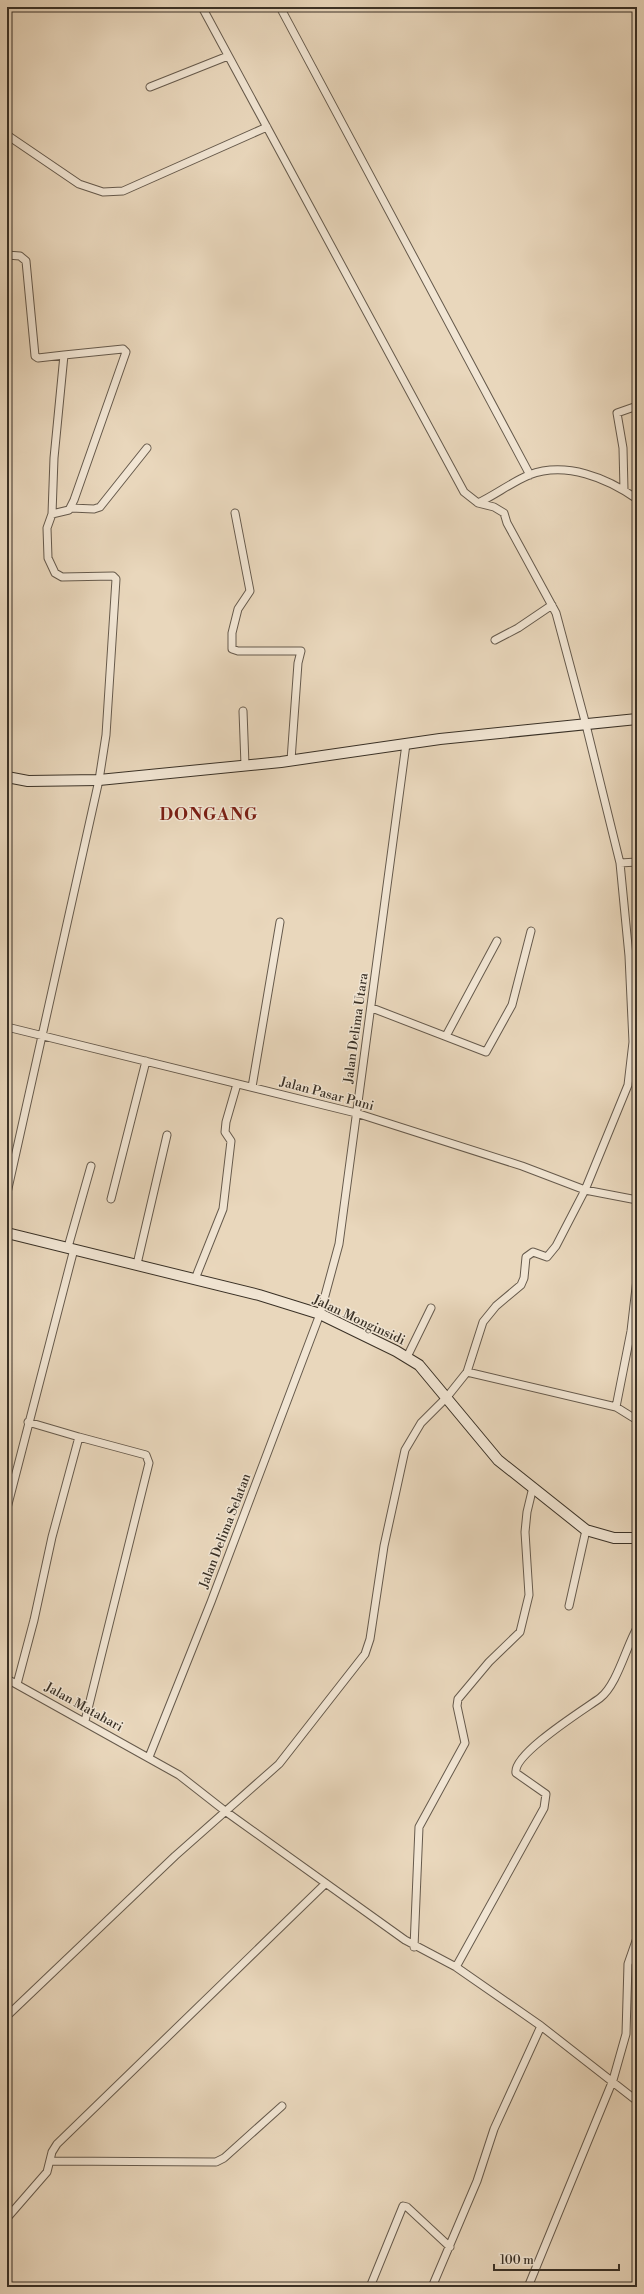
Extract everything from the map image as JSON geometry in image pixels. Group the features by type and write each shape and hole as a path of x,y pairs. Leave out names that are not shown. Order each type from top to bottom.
{"street":[{"path":"7,2016 175,1856 279,1764 365,1654 370,1639 384,1546 405,1450 421,1423 447,1397 467,1372 483,1322 496,1306 520,1286 524,1278 526,1257 533,1252 544,1257 550,1255 585,1190 628,1085 632,1066 633,1042 629,956 620,863 586,725 552,604 507,523 504,513 494,507 478,503 459,486 202,7"},
{"path":"280,7 530,475"},
{"path":"150,87 228,56"},
{"path":"7,135 79,184 112,193 123,191 267,127"},
{"path":"7,256 20,256 26,261 35,356 38,358 122,349 126,352 71,508"},
{"path":"7,1193 99,780 106,735 116,579 113,576 62,577 55,573 48,558 47,528 52,514 54,458 64,355"},
{"path":"624,490 623,448 617,413 637,406"},
{"path":"52,514 71,508 94,509 100,507 147,448"},
{"path":"478,503 530,475 569,470 584,473 624,490 637,499"},
{"path":"235,513 250,591 238,609 232,633 232,649 238,651 301,652 298,663 291,760"},
{"path":"495,640 518,628 552,604"},
{"path":"243,711 245,766"},
{"path":"7,777 28,781 99,780 245,766 406,744 637,719"},
{"name":"Jalan Delima Utara","path":"320,1314 339,1244 356,1113 372,1008 406,744"},
{"path":"620,863 637,862"},
{"path":"252,1087 280,922"},
{"path":"372,1008 487,1051 512,1005 531,931"},
{"path":"446,1036 497,940"},
{"name":"Jalan Pasar Puni","path":"7,1027 356,1113 515,1163 585,1190 637,1200"},
{"path":"111,1199 146,1061"},
{"path":"195,1279 217,1226 226,1193 231,1141 225,1132 226,1122 237,1084"},
{"path":"137,1264 167,1135"},
{"path":"7,1508 91,1166"},
{"name":"Jalan Monginsidi","path":"7,1232 260,1295 320,1314 407,1357 426,1372 498,1460 586,1530 614,1538 637,1538"},
{"path":"637,1235 637,1255"},
{"path":"616,1407 631,1331 637,1279"},
{"path":"407,1357 431,1308"},
{"name":"Jalan Delima Selatan","path":"149,1757 211,1602 320,1314"},
{"path":"467,1372 616,1407 637,1420"},
{"path":"28,1422 146,1455 149,1463 85,1721"},
{"path":"17,1684 34,1620 52,1537 79,1437"},
{"path":"414,1947 419,1827 465,1742 457,1706 458,1699 489,1662 520,1632 529,1595 525,1532 527,1512 533,1487"},
{"path":"569,1606 586,1530"},
{"path":"456,1967 544,1808 546,1794 516,1773 517,1766 540,1741 604,1694 637,1628"},
{"name":"Jalan Matahari","path":"7,1679 85,1721 179,1775 225,1811 414,1947 456,1967 541,2026 613,2080 637,2101"},
{"path":"7,2218 47,2172 51,2161 52,2152 57,2144 325,1884"},
{"path":"528,2287 613,2080 626,2034 628,1964 637,1938"},
{"path":"432,2287 450,2247 494,2129 541,2026"},
{"path":"51,2161 216,2162 224,2158 282,2106"},
{"path":"370,2287 402,2206 407,2207 450,2247"}],"district":[{"name":"DONGANG","path":"209,815"}]}
